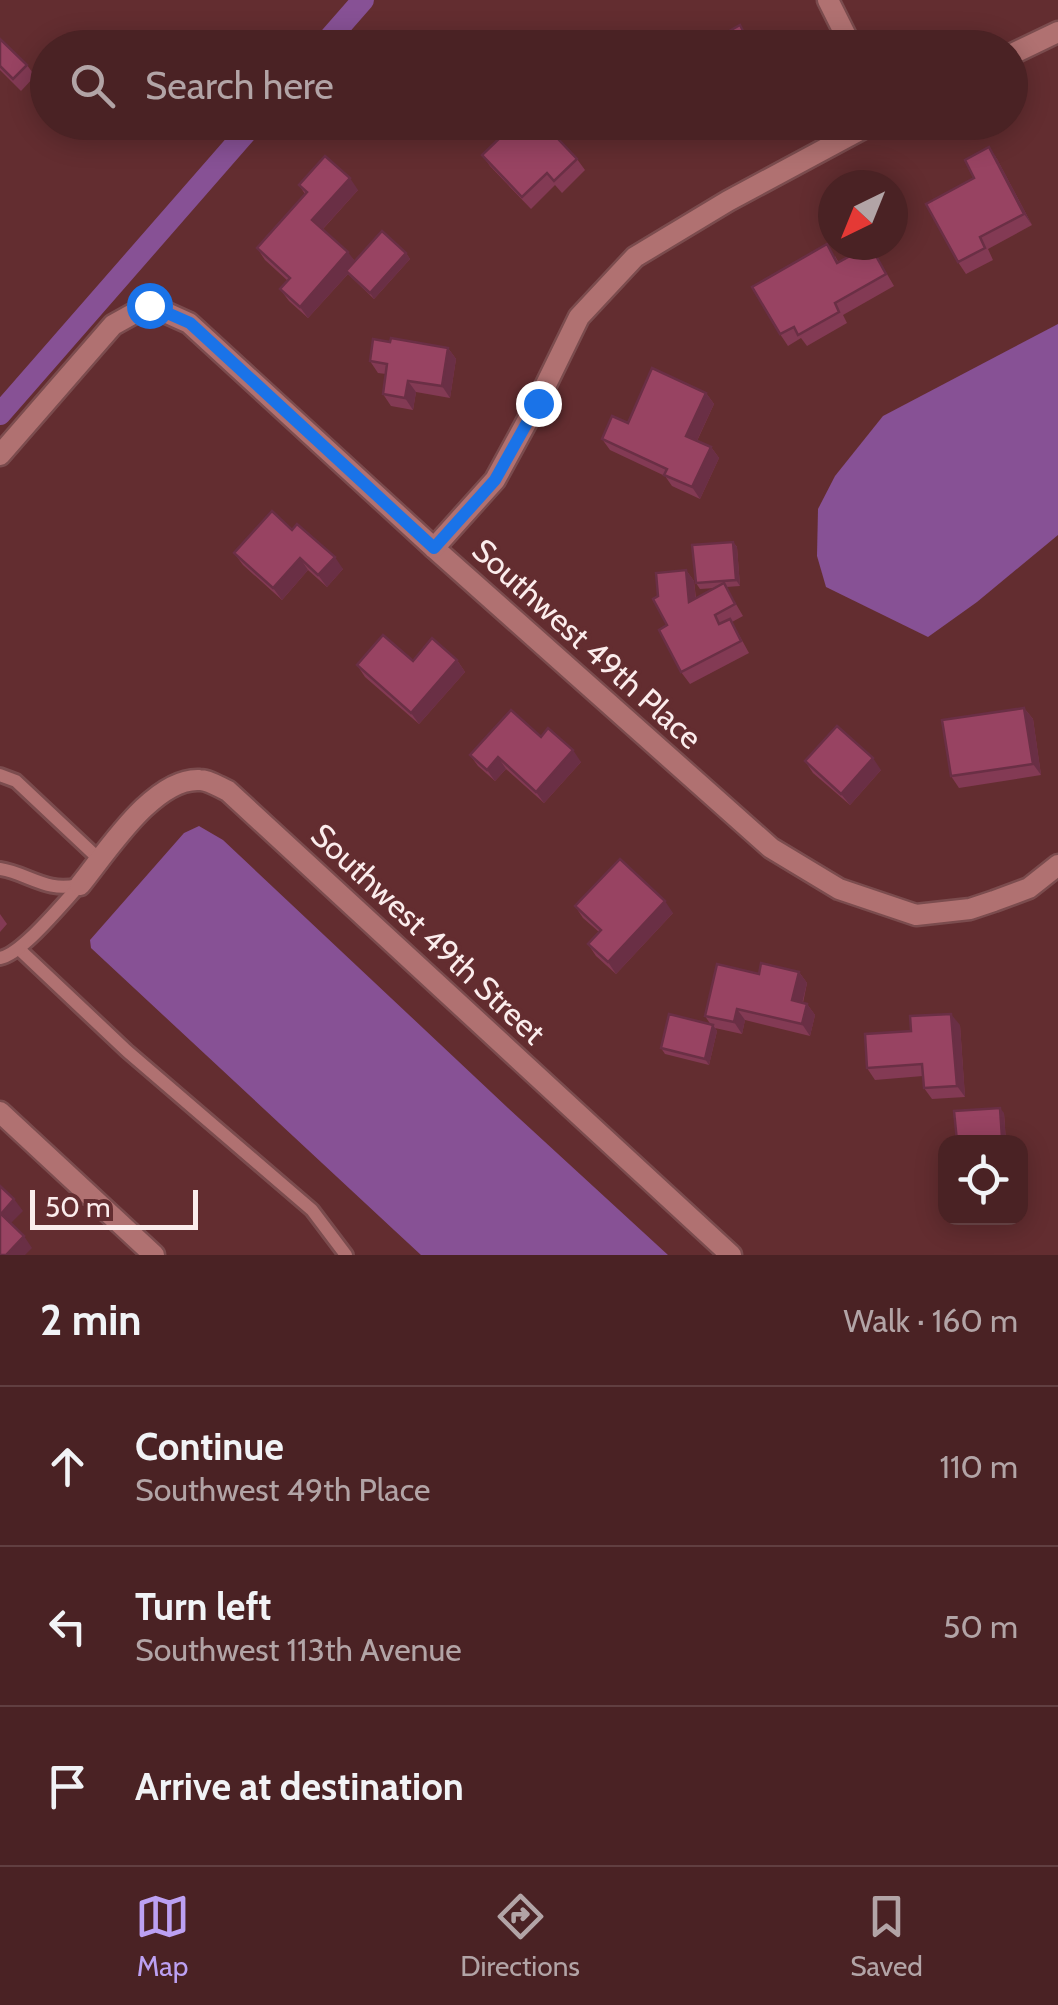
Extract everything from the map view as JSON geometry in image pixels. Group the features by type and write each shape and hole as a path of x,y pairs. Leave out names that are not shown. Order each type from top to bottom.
{"street":[{"path":"828,0 843,30"},
{"path":"1028,46 1058,32"},
{"path":"434,548 495,480 538,403 579,316 635,256 842,140"},
{"name":"Southwest 49th Place","path":"0,455 113,325 149,305 190,323 434,548 772,848 839,889 916,914 982,905 1029,888 1058,865"},
{"name":"Southwest 49th Street","path":"80,885 152,798 180,781 203,779 228,792 731,1255"},
{"path":"0,1112 154,1255"}],"lane":[{"path":"0,775 16,781 100,860"},
{"path":"0,869 52,886 80,885"},
{"path":"0,958 19,949 80,885"},
{"path":"19,949 127,1051 312,1210 346,1255"}],"shaded area":[{"path":"1058,324 1058,535 928,637 826,587 817,556 818,509 835,476 883,416"},
{"path":"199,826 223,840 668,1255 421,1255 91,948 90,940 184,833"}],"building":[{"path":"0,39 27,65 13,79 0,66"},
{"path":"498,140 559,140 577,159 554,181 547,173 522,197 482,155"},
{"path":"989,147 1024,214 980,237 985,248 958,262 926,204 974,178 965,160"},
{"path":"325,156 350,178 312,220 348,252 300,307 280,289 290,278 257,248 307,192 299,185"},
{"path":"382,231 406,253 370,293 346,271"},
{"path":"818,249 818,260 878,260 886,274 835,303 839,312 798,335 794,327 780,334 752,287"},
{"path":"391,338 448,348 442,386 408,381 405,398 383,394 387,364 370,361 373,339 390,342"},
{"path":"652,368 706,393 686,436 711,447 692,487 664,475 667,469 602,439 612,416 628,423"},
{"path":"272,511 292,530 297,524 335,557 318,575 300,558 273,588 234,553"},
{"path":"733,542 736,580 696,583 692,545"},
{"path":"686,570 689,602 724,583 735,604 715,615 719,624 730,619 741,641 681,672 659,630 667,625 653,599 658,596 656,573"},
{"path":"383,635 413,661 432,638 457,660 411,713 357,665"},
{"path":"1024,708 1033,764 951,776 942,720"},
{"path":"511,710 541,737 548,728 573,750 536,792 498,757 487,770 470,755"},
{"path":"837,726 873,758 841,794 805,761"},
{"path":"620,859 665,901 608,962 588,944 601,930 575,906"},
{"path":"761,963 799,972 792,1000 807,1004 802,1024 737,1009 734,1022 705,1016 717,964 759,974"},
{"path":"669,1014 713,1025 705,1059 661,1048"},
{"path":"951,1014 957,1086 924,1088 922,1064 867,1068 865,1034 911,1031 910,1016"},
{"path":"1000,1108 1002,1135 956,1135 954,1111"},
{"path":"0,1186 14,1199 1,1214 24,1236 6,1255 0,1255"}],"waterway":[{"path":"337,30 363,0"},
{"path":"0,414 239,140"}],"route":[{"path":"149,305 190,323 434,548 495,480 538,403"}]}
